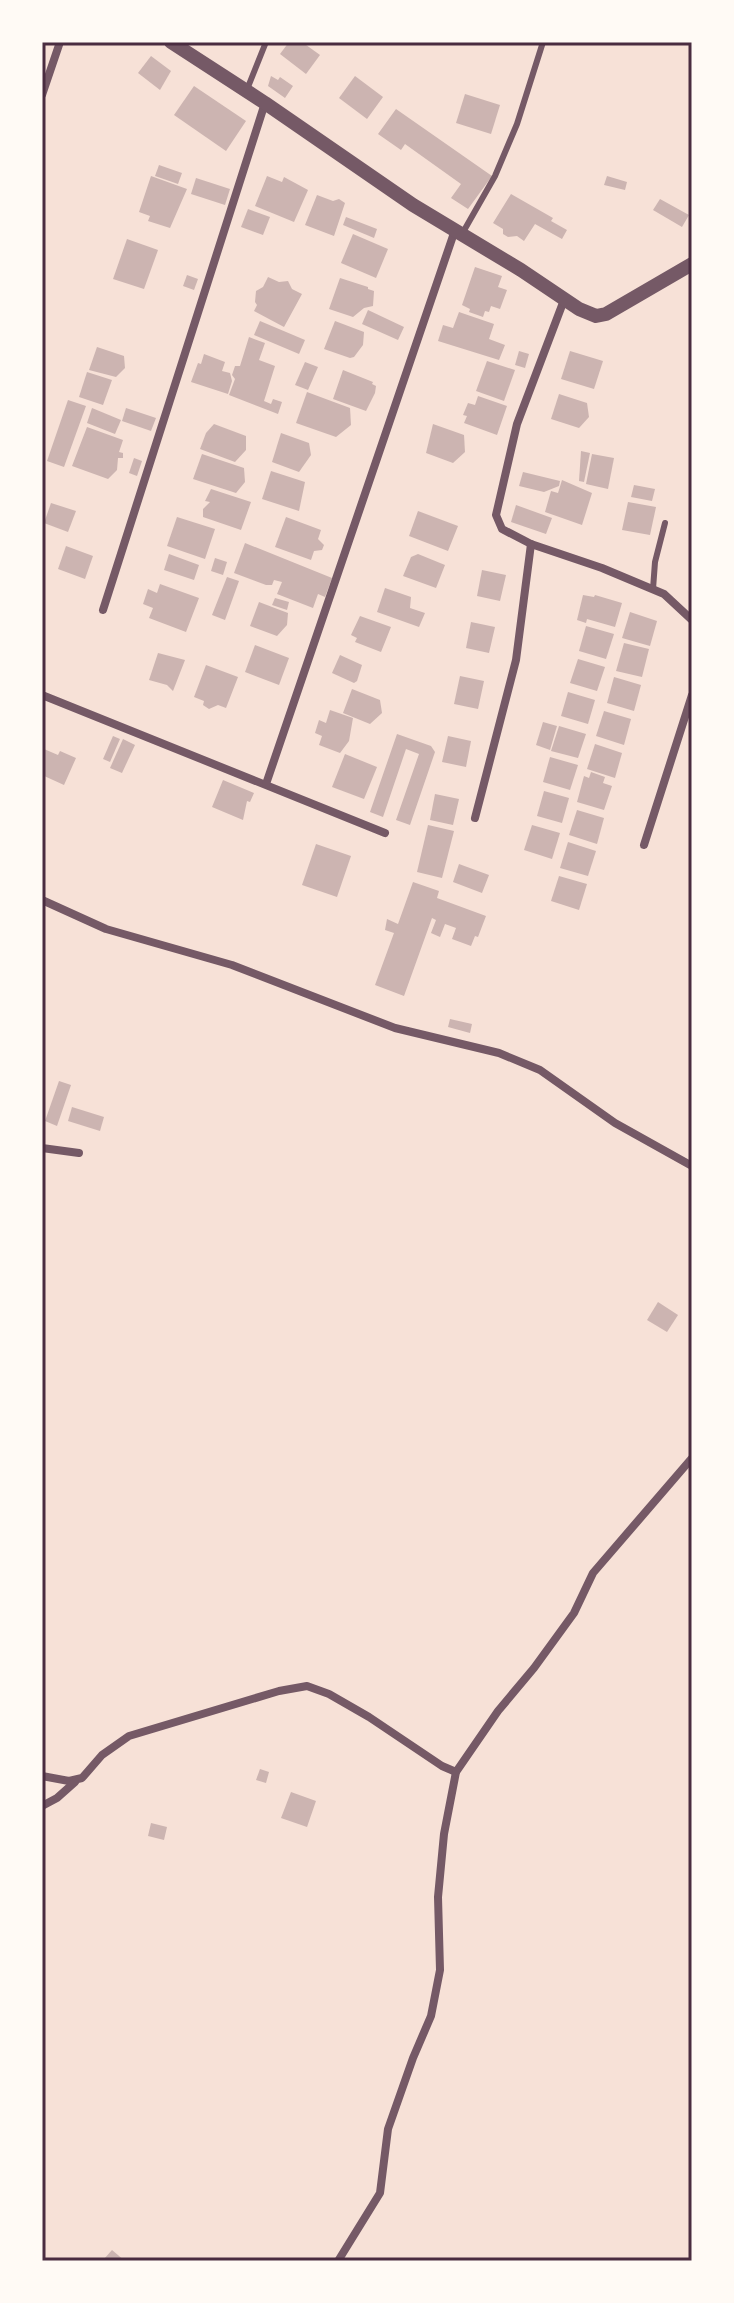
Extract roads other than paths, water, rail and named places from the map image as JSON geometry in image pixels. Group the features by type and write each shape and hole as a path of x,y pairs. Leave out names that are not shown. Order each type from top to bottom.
{"street":[{"path":"42,95 60,42"},
{"path":"171,42 413,205 564,300 596,316 606,314 692,264"},
{"path":"103,610 265,103"},
{"path":"266,784 459,232"},
{"path":"564,300 517,424 496,515 502,529 531,544 602,568 664,594 692,620"},
{"path":"475,818 516,660 531,544"},
{"path":"42,695 385,833"},
{"path":"644,845 692,695"},
{"path":"42,900 106,929 232,965 395,1028 499,1053 540,1070 615,1123 692,1166"},
{"path":"42,1148 79,1153"},
{"path":"338,2261 380,2193 388,2129 431,2016 440,1970 438,1897 444,1834 456,1772 498,1711 574,1613 593,1573 692,1458"},
{"path":"42,1806 57,1798 102,1755 129,1736 279,1691 307,1686 329,1694 369,1717 442,1766 456,1772"},
{"path":"42,1776 69,1781 79,1779"}],"lane":[{"path":"246,92 266,42"},
{"path":"459,232 505,154 543,42"},
{"path":"653,589 655,562 665,523"}]}
